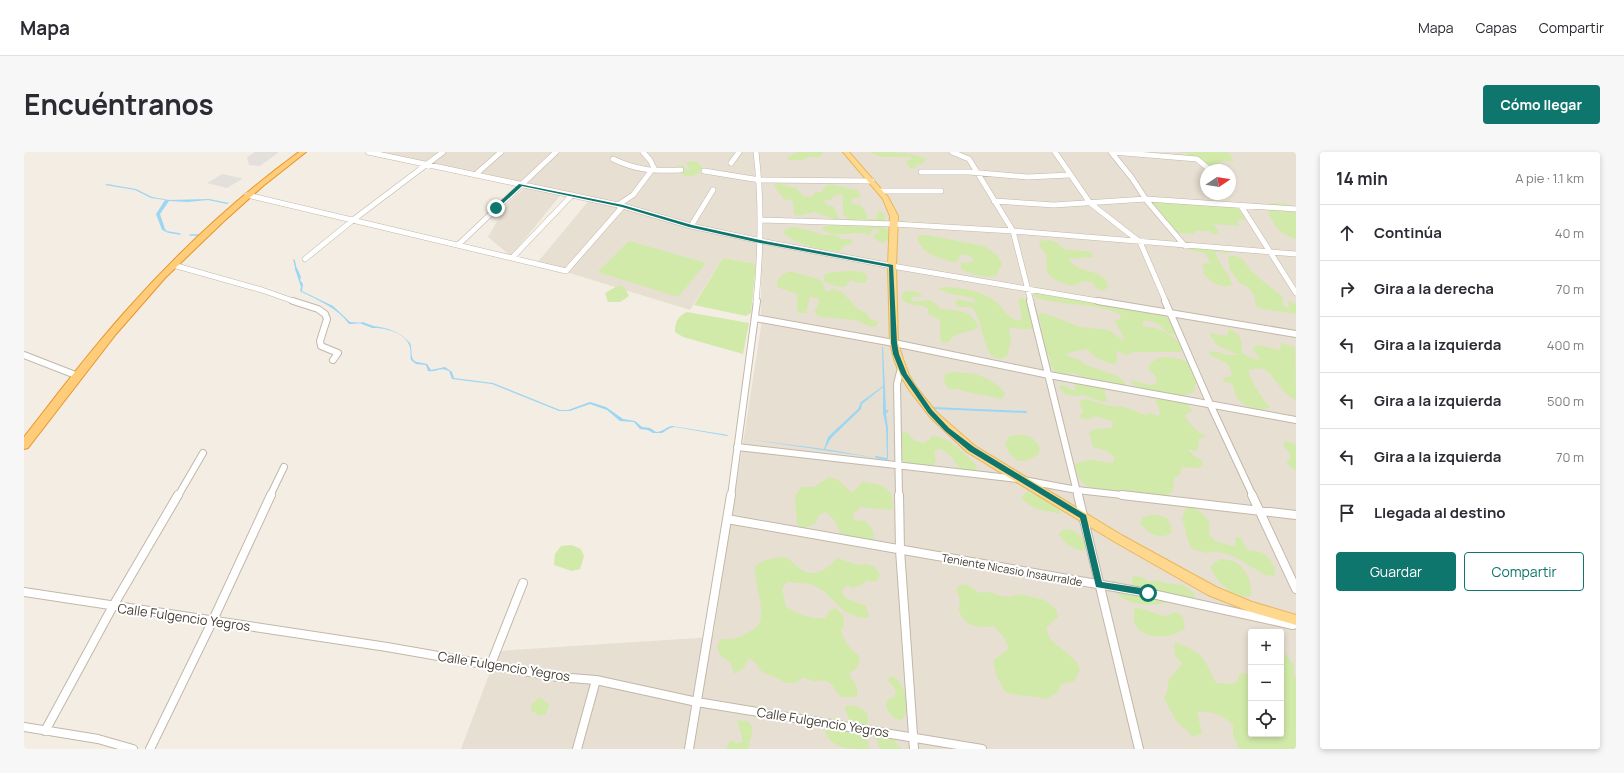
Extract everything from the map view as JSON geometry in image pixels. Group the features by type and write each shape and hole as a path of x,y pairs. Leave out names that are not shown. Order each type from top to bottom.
{"highway":[{"path":"24,445 143,296 201,237 247,195 303,152"}],"main road":[{"path":"846,152 872,181 892,208 894,224 892,266 894,343 896,354 901,368 918,396 930,412 947,430 971,449 1172,569 1212,590 1251,607 1296,620"}],"street":[{"path":"368,152 572,195 620,206 691,226 760,241 892,266 1296,334"},
{"path":"305,259 353,220 443,152"},
{"path":"475,175 501,152"},
{"path":"458,245 556,152"},
{"path":"643,152 650,160 653,170"},
{"path":"731,163 739,152"},
{"path":"689,749 728,519 755,318 762,220 760,180 756,152"},
{"path":"952,152 968,159 1013,231 1050,375 1084,517 1098,585 1139,749"},
{"path":"1055,152 1069,175 1090,203 1140,242 1210,404 1296,589"},
{"path":"1111,152 1199,160 1203,164"},
{"path":"1111,152 1132,178 1146,199 1186,246"},
{"path":"613,159 624,164 653,170 681,170"},
{"path":"247,195 566,271 620,206 642,185 653,170"},
{"path":"704,171 760,180 872,181"},
{"path":"921,172 978,173 1028,177 1069,175"},
{"path":"691,226 714,190"},
{"path":"880,191 941,191"},
{"path":"512,258 572,195"},
{"path":"994,201 1054,206 1146,199 1296,209"},
{"path":"1241,206 1296,293"},
{"path":"762,220 894,224 1013,231 1296,254"},
{"path":"173,265 262,290 318,309 325,314 327,320 320,341 321,346 338,353 333,360"},
{"path":"755,318 894,343 1050,375 1296,420"},
{"path":"24,355 78,376"},
{"path":"901,368 897,384 900,550 914,749"},
{"path":"737,447 898,466 1018,478 1077,490 1296,515"},
{"path":"45,731 114,606 203,453"},
{"path":"150,749 213,620 284,466"},
{"name":"Teniente Nicasio Insaurralde","path":"728,519 1148,593 1268,621 1293,625 1296,624"},
{"path":"491,664 523,584"},
{"name":"Calle Fulgencio Yegros","path":"24,592 491,664 558,677 596,680 697,702 982,749"},
{"path":"577,749 596,680"},
{"path":"24,727 98,739 133,749"}],"shaded area":[{"path":"255,152 279,152 260,166 249,165 247,157"},
{"path":"380,152 1296,152 1296,749 461,749 498,651 713,637 761,327 761,265 723,258 690,310 537,263 591,198 563,192 511,256 488,237 507,204 529,184"},
{"path":"222,174 242,179 227,188 207,183"}],"green space":[{"path":"798,152 824,152 821,153 823,154 819,157 810,157 803,160 788,160 788,157"},
{"path":"869,152 891,152 914,155 926,159 922,164 915,165 917,167 911,169 905,161 912,160 910,157 881,157"},
{"path":"1176,152 1228,152 1234,161 1222,161 1218,163 1220,164 1205,164 1188,157 1187,153"},
{"path":"687,162 697,162 702,170 694,175 685,176 677,170 678,166 682,165 689,171"},
{"path":"778,183 797,189 803,196 812,197 815,192 822,192 829,184 857,190 861,195 851,200 853,204 860,205 866,212 867,219 877,219 877,212 881,211 885,216 884,221 879,223 850,221 843,214 843,196 840,194 834,196 831,200 824,200 826,205 834,207 839,219 833,219 815,212 798,216 794,214 793,202 790,199 784,200 774,185"},
{"path":"1151,202 1237,207 1246,220 1237,220 1239,226 1214,224 1219,233 1213,235 1210,231 1195,231 1193,234 1177,233"},
{"path":"1272,203 1285,203 1296,211 1296,239 1280,231 1273,223 1266,206"},
{"path":"824,226 884,227 892,234 888,240 883,243 876,240 873,235 880,232 877,229 873,229 870,235 860,233 835,234 822,229"},
{"path":"793,227 823,235 835,235 842,239 850,239 853,241 850,244 845,245 839,252 824,250 802,244 783,233 786,229"},
{"path":"926,235 984,246 998,256 1002,264 996,276 978,276 970,273 961,269 961,262 970,263 974,260 970,256 961,254 956,263 926,252 922,248 917,236"},
{"path":"1049,240 1057,243 1064,249 1091,252 1093,257 1068,259 1075,266 1100,275 1107,282 1108,287 1103,291 1096,288 1092,282 1084,281 1072,286 1051,277 1048,274 1047,269 1047,256 1039,245 1040,241"},
{"path":"629,241 706,263 678,297 598,272"},
{"path":"1186,247 1225,249 1229,252 1227,254 1218,251 1215,253 1228,274 1232,285 1219,285 1209,279 1203,273 1204,268 1201,264 1210,263 1206,255"},
{"path":"1228,256 1236,256 1244,260 1255,274 1283,297 1283,306 1289,308 1288,301 1296,304 1296,314 1263,309 1256,306 1254,295 1248,287 1240,283 1230,270"},
{"path":"723,258 756,264 751,313 746,316 694,305"},
{"path":"789,271 818,279 823,283 826,292 833,289 842,292 858,309 867,313 870,319 879,322 876,326 871,327 856,320 820,317 814,312 819,304 819,299 810,296 806,313 798,313 797,294 777,287 780,277"},
{"path":"832,272 862,272 868,277 865,283 859,283 851,280 845,287 832,285 824,281 824,275"},
{"path":"619,285 625,288 629,296 620,302 608,302 605,293"},
{"path":"946,287 966,289 980,293 992,299 1006,313 1018,321 1022,319 1018,299 1023,298 1028,303 1033,328 1009,328 1011,340 1007,356 1001,359 992,357 988,351 976,313 972,307 958,307 955,303 958,299 974,303 976,300 966,296 947,293 938,288"},
{"path":"909,291 922,295 920,297 911,297 912,301 917,302 930,300 939,308 967,313 975,321 978,327 954,336 949,342 942,343 940,338 940,320 928,314 928,309 924,306 912,305 903,301 902,296 904,292"},
{"path":"1035,292 1158,312 1171,320 1176,335 1168,333 1155,322 1143,321 1143,325 1159,329 1172,336 1181,346 1182,350 1180,352 1133,352 1127,355 1116,351 1117,362 1114,364 1093,355 1088,349 1067,353 1068,356 1080,360 1084,364 1117,376 1125,382 1126,387 1089,380 1074,373 1061,375 1055,372 1051,365 1050,358 1041,343 1040,331 1042,328 1038,315 1041,313 1046,314 1080,327 1109,330 1122,340 1124,338 1115,321 1120,319 1121,315 1100,308 1047,301 1033,295"},
{"path":"687,312 749,323 743,354 683,337 675,332 676,325 681,315"},
{"path":"1229,329 1237,333 1239,336 1242,345 1242,353 1258,360 1259,357 1253,349 1257,345 1280,350 1281,343 1295,347 1296,400 1284,392 1268,372 1260,368 1248,371 1260,395 1270,408 1256,409 1242,403 1235,394 1232,383 1224,382 1223,378 1232,375 1229,365 1208,353 1212,351 1228,355 1237,355 1216,344 1214,339 1210,336 1210,333 1227,336"},
{"path":"1164,357 1182,360 1191,365 1196,374 1197,382 1195,385 1195,391 1189,394 1181,395 1163,394 1146,390 1132,384 1131,380 1151,385 1157,383 1155,375 1148,369 1150,364 1154,361"},
{"path":"952,372 981,376 993,382 1005,393 1002,399 957,389 949,389 943,381 946,374"},
{"path":"1073,382 1104,388 1107,401 1103,402 1082,395 1066,395 1059,387 1061,385 1066,386 1073,391 1076,389"},
{"path":"1086,399 1105,405 1124,407 1145,415 1151,413 1157,416 1160,414 1155,400 1159,399 1187,404 1193,412 1187,413 1185,416 1187,420 1194,428 1206,437 1198,439 1199,447 1196,451 1188,449 1193,455 1202,461 1203,466 1195,468 1181,467 1181,474 1175,477 1172,492 1161,498 1096,490 1087,486 1079,478 1075,465 1088,460 1112,463 1115,458 1107,451 1093,447 1089,432 1095,429 1112,428 1113,421 1095,416 1090,419 1083,419 1079,416 1083,412 1079,401"},
{"path":"906,431 915,441 924,443 932,436 945,439 962,451 977,466 975,473 961,470 949,454 941,449 934,451 936,460 933,467 911,465 902,460 899,450 899,434"},
{"path":"1024,435 1033,439 1040,448 1038,455 1026,461 1018,461 1009,453 1005,444 1008,437"},
{"path":"1286,441 1296,445 1296,470 1290,467 1286,461 1291,460 1289,452 1283,446"},
{"path":"829,477 838,480 852,493 862,482 875,484 886,488 892,496 892,510 861,507 853,514 854,520 866,521 873,531 874,540 865,544 853,537 841,534 834,520 826,512 819,515 815,524 804,528 797,525 795,496 801,487 814,487"},
{"path":"1027,492 1046,500 1062,514 1040,510 1030,505 1021,497"},
{"path":"1188,503 1204,515 1209,522 1209,534 1215,541 1235,547 1236,537 1240,537 1248,551 1259,552 1268,557 1275,571 1275,576 1265,575 1235,557 1217,551 1207,553 1192,549 1188,541 1182,518"},
{"path":"1158,515 1167,518 1171,526 1172,533 1158,536 1150,533 1140,523 1143,517"},
{"path":"1063,529 1068,529 1078,533 1087,546 1083,551 1072,547 1063,540 1059,534"},
{"path":"572,545 581,549 584,556 580,569 572,571 554,565 555,554 561,546"},
{"path":"785,557 801,569 811,573 816,573 825,569 837,558 858,565 865,564 874,566 880,575 876,582 867,580 863,584 853,588 846,585 842,591 845,598 866,606 869,617 860,618 844,611 824,591 811,584 787,582 782,589 786,607 801,614 814,618 826,618 829,611 836,608 843,615 844,625 841,631 844,639 848,646 860,657 857,668 849,674 857,687 857,696 843,697 837,693 830,683 824,680 813,681 804,677 795,683 787,683 761,671 755,662 749,658 743,669 734,674 731,663 720,655 717,646 721,639 733,639 740,637 756,627 760,620 761,606 755,567 758,564 773,558"},
{"path":"1221,559 1235,562 1241,566 1249,578 1251,587 1250,597 1231,591 1226,588 1217,578 1210,566"},
{"path":"1133,576 1141,577 1149,582 1156,580 1165,583 1183,585 1194,593 1195,599 1146,605 1137,604 1120,596 1109,584 1114,580 1130,590 1136,590 1132,584"},
{"path":"966,584 980,593 990,592 1000,596 1011,597 1018,594 1045,600 1056,609 1058,617 1046,628 1050,639 1076,661 1080,670 1074,681 1061,684 1058,692 1047,699 1005,692 997,677 993,661 1009,648 1003,636 994,626 978,627 969,623 961,616 959,611 960,600 956,589 959,586"},
{"path":"1135,608 1144,609 1164,616 1177,612 1183,617 1185,628 1180,632 1166,636 1151,636 1139,630 1135,624"},
{"path":"1175,642 1197,653 1205,661 1216,683 1230,684 1237,682 1240,673 1248,674 1248,737 1284,737 1284,652 1294,665 1294,676 1296,678 1296,749 1239,749 1233,735 1233,725 1225,718 1208,712 1197,712 1202,733 1194,737 1176,721 1164,698 1167,692 1169,679 1182,664 1174,653"},
{"path":"890,676 894,677 901,684 907,701 907,710 903,719 899,720 894,717 887,709 886,703 889,699 894,697 896,693 894,687 888,681"},
{"path":"540,697 549,705 546,714 540,716 531,710 532,704"},
{"path":"846,705 858,707 868,715 868,724 861,728 861,733 867,739 870,749 853,749 839,746 833,743 825,732 823,724 829,719 835,718 849,723 845,709"},
{"path":"737,720 749,722 753,728 748,749 726,749 730,740 736,743 742,742"},
{"path":"875,734 889,735 902,749 880,749"}],"water":[{"path":"107,184 136,189 152,197 169,200 209,199 229,203 227,204 208,200 187,202 169,201 160,214 165,229 169,233 162,230 156,214 165,200 151,198 135,190 105,185"},
{"path":"297,268 301,277 300,280 303,284 302,291 333,306 350,322 365,323 349,324 333,308 300,291 301,287 295,269"},
{"path":"373,326 388,329 398,333 410,343 412,357 415,361 427,364 431,370 445,367 452,372 454,378 493,383 560,410 568,410 590,402 606,407 623,419 635,421 642,427 650,428 656,432 672,426 728,435 675,427 662,433 653,433 648,430 640,429 634,422 620,421 607,410 590,404 570,411 559,411 492,384 452,379 449,371 440,369 428,371 426,365 416,364 411,360 408,342 399,334 382,328 371,328"},
{"path":"882,347 886,410 889,410 886,414 888,428 888,459 885,460 887,457 886,427 883,413 883,387 862,404 861,409 831,438 825,449 877,458 740,438 824,449 828,437 858,409 861,402 883,386"}],"waterway":[{"path":"168,232 180,234"},
{"path":"190,235 202,235"},
{"path":"294,260 296,269"},
{"path":"362,323 373,327"},
{"path":"933,408 1026,412"},
{"path":"876,457 886,459"}],"route":[{"path":"496,208 521,185 623,206 691,226 760,241 892,266 894,343 896,354 904,374 930,412 947,430 971,449 1084,517 1098,585 1148,593"}]}
